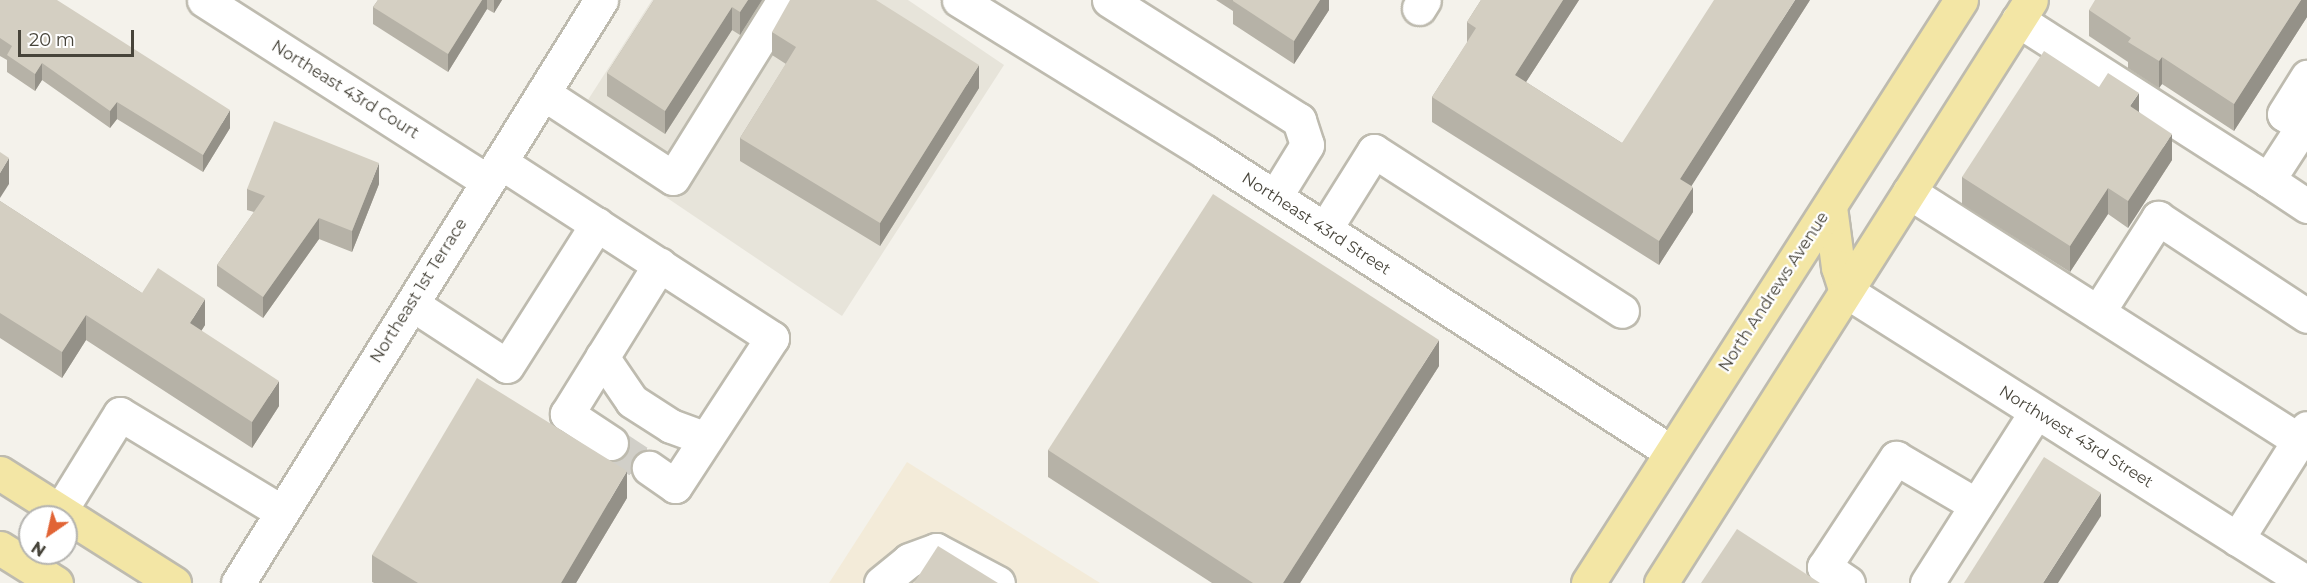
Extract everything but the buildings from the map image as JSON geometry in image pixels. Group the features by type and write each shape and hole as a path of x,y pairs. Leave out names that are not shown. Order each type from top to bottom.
{"main road":[{"name":"North Andrews Avenue","path":"1588,583 1960,0"},
{"path":"1661,583 2025,10"},
{"path":"1830,207 1838,267 1846,291"},
{"path":"0,473 51,505"},
{"path":"78,522 174,583"},
{"path":"0,548 56,583"}],"street":[{"name":"Northeast 43rd Court","path":"204,0 494,171 597,224 772,338 706,439"},
{"name":"Northeast 1st Terrace","path":"238,583 601,0"},
{"path":"543,93 673,178 784,0"},
{"name":"Northeast 43rd Street","path":"959,0 1275,197 1671,452"},
{"path":"1108,0 1299,120 1307,146 1275,197"},
{"path":"2025,10 2307,206"},
{"path":"2268,180 2305,127 2284,114 2307,77"},
{"path":"1325,229 1374,151 1622,311"},
{"path":"1909,192 2098,312 2303,434 2237,539"},
{"path":"2098,312 2158,218 2307,316"},
{"path":"412,304 507,366 597,224"},
{"path":"611,443 567,414 660,264"},
{"name":"Northwest 43rd Street","path":"1846,291 2307,583"},
{"path":"602,357 632,401 671,426 706,439 675,486 649,468"},
{"path":"1927,583 2036,412"},
{"path":"64,505 120,414 282,512"},
{"path":"1848,583 1824,567 1896,458 1976,506"},
{"path":"880,583 909,560 936,550 998,583"}],"shaded area":[{"path":"652,0 908,0 1004,65 842,316 568,131"},
{"path":"907,462 1100,583 829,583"}],"tunnel":[{"path":"611,443 649,468"}]}
